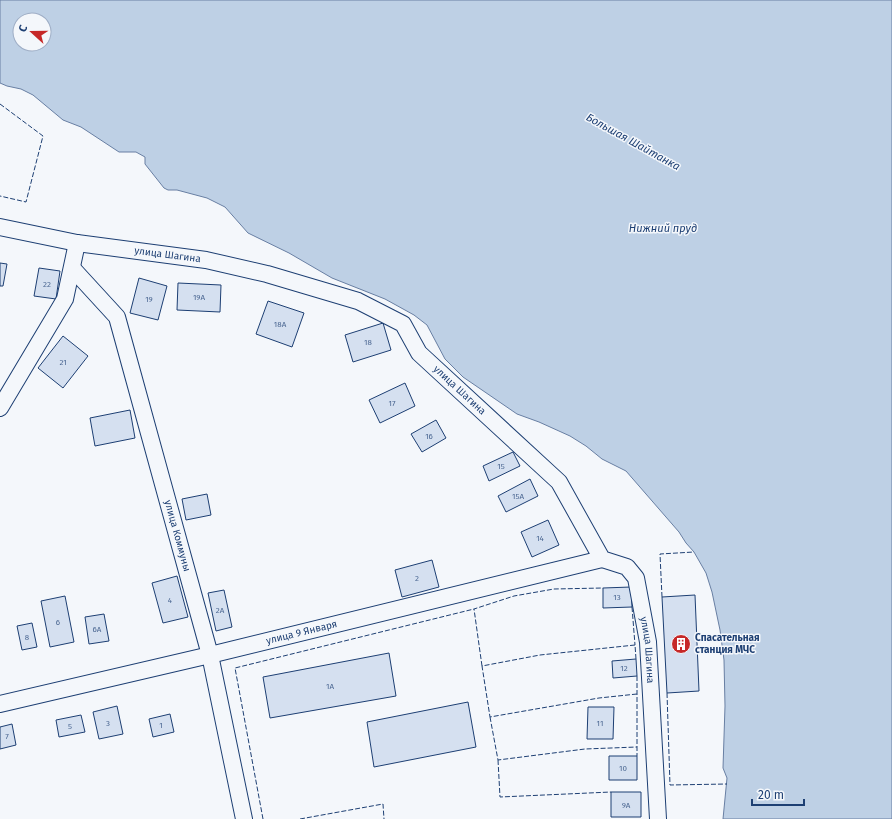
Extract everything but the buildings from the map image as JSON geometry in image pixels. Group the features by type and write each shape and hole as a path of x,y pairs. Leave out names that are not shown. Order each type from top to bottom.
{"street":[{"name":"улица Шагина","path":"0,227 77,243 206,260 267,274 358,300 403,324 419,353 559,482 602,559 627,567 636,578 648,642 658,819"},
{"path":"0,408 65,299 73,269 77,243"},
{"name":"улица Коммуны","path":"73,269 117,317 210,655 244,819"},
{"name":"улица 9 Января","path":"0,704 210,655 602,559"}],"water":[{"name":"Нижний пруд","path":"0,0 892,0 892,819 723,819 727,778 723,768 725,706 724,660 720,630 712,592 706,573 694,552 679,532 626,471 602,459 586,446 570,436 517,414 463,377 445,359 427,325 414,315 385,299 332,278 289,253 248,233 225,207 207,198 164,188 145,164 145,157 136,152 119,152 81,127 63,120 33,95 21,89 0,83"}],"fence":[{"path":"0,104 43,136 26,202 0,196"},
{"path":"662,597 660,554 694,552"},
{"path":"482,666 474,609 514,596 554,589 603,588"},
{"path":"632,607 635,645"},
{"path":"263,819 235,668 474,609"},
{"path":"636,659 635,645 540,655 482,666 490,717 599,698 637,694"},
{"path":"637,676 637,756"},
{"path":"667,693 670,785 727,784"},
{"path":"490,717 498,760 585,749 637,747"},
{"path":"498,760 500,797 611,792"},
{"path":"300,819 383,804 384,819"}],"place":[{"name":"Спасательная станция МЧС","path":"681,644"}],"water label":[{"name":"Большая Шайтанка","path":"633,142"}]}
